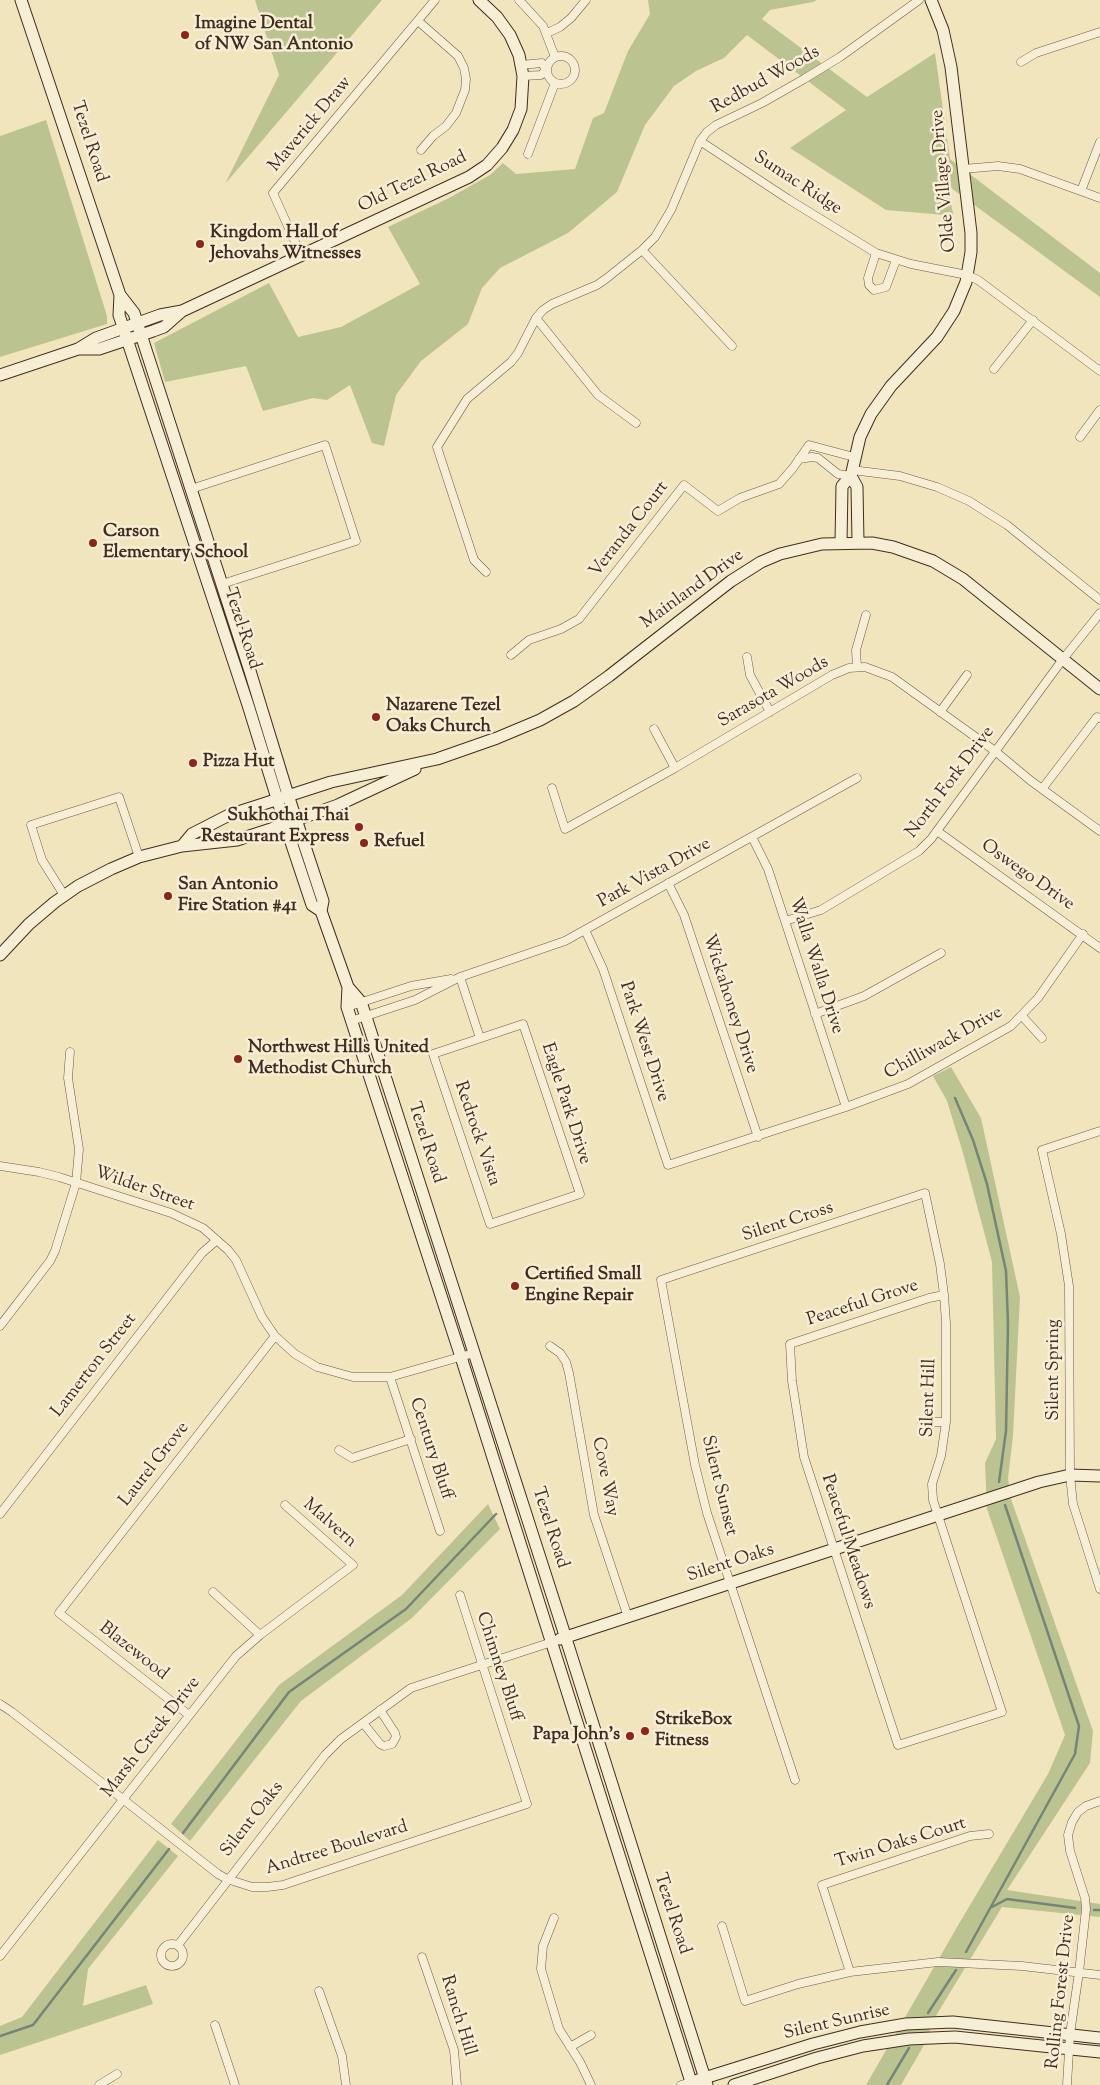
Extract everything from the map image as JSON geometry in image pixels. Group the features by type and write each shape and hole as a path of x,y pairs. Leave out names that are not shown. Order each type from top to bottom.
{"main road":[{"name":"Tezel Road","path":"21,0 120,295 119,315 248,705 282,797"},
{"name":"Old Tezel Road","path":"0,375 78,349 96,338 160,315 182,311 469,177 487,165 514,130 521,109 522,71 510,34 498,17 479,0"},
{"name":"Olde Village Drive","path":"858,542 857,487 852,473 854,457 871,414 890,386 937,337 946,324 961,297 971,252 971,233 949,53 943,30 931,0"},
{"name":"Tezel Road","path":"120,295 133,310 222,584 290,822 323,901 321,911 348,987 361,1002 366,1016 566,1637 706,2081"},
{"name":"Old Tezel Road","path":"78,349 99,349 164,327 182,311"},
{"name":"Olde Village Drive","path":"841,542 842,486 852,473"},
{"name":"Mainland Drive","path":"0,955 29,924 64,895 111,868 139,857 182,846 236,840 290,822 338,805 438,759 517,731 574,701 609,676 730,581 761,562 800,548 841,542 858,542 893,547 933,561 963,580 1100,689"},
{"name":"Mainland Drive","path":"182,846 192,834 229,815 331,782 438,759"},
{"name":"Tezel Road","path":"348,987 347,1007 552,1642 688,2084"},
{"name":"Silent Oaks","path":"552,1642 1039,1482 1070,1476 1100,1476"},
{"name":"Silent Sunrise","path":"688,2084 706,2081 813,2044 860,2032 906,2024 953,2022 1100,2038"},
{"name":"Silent Sunrise","path":"734,2085 817,2058 863,2046 909,2039 955,2037 1100,2052"}],"street":[{"name":"Maverick Draw","path":"302,255 273,194 435,0"},
{"path":"519,0 544,26 555,57"},
{"path":"547,33 560,27 571,18 586,0"},
{"name":"Redbud Woods","path":"486,572 474,560 437,447 467,399 511,362 518,353 536,318 552,304 597,285 642,250 655,236 671,210 700,141 706,132 716,125 762,103 840,57 919,0"},
{"path":"418,20 458,56 464,68 466,79 465,90 456,113 446,126 433,136 421,150"},
{"path":"1021,62 1036,53 1100,32"},
{"path":"522,71 542,63 546,70 550,79 555,83 562,84 570,81 575,68 567,57 555,57 549,61 546,70 542,75 522,71"},
{"path":"528,154 555,83"},
{"name":"Sumac Ridge","path":"700,141 788,199 876,253 896,260 967,275 988,286 1100,371"},
{"path":"1081,191 1100,142"},
{"path":"963,169 1009,167 1030,172 1100,198"},
{"path":"642,250 732,346"},
{"path":"876,253 868,278 869,285 874,290 886,287 896,260"},
{"path":"536,318 598,395 636,423"},
{"path":"994,369 1033,320"},
{"path":"1080,437 1100,410"},
{"path":"191,489 324,445 356,541 222,584"},
{"name":"Veranda Court","path":"511,655 529,640 561,629 579,619 684,485 718,511 740,498 779,484 809,445 854,457"},
{"path":"799,459 818,458 838,474 886,474 918,481 970,501 1007,525 1100,600"},
{"name":"North Fork Drive","path":"785,921 821,910 919,852 937,831 1063,659 1100,613"},
{"path":"857,667 856,650 866,614"},
{"path":"747,657 750,675 770,712"},
{"name":"Sarasota Woods","path":"552,788 565,829 675,768 832,675 857,667 877,670 892,677 995,751 1042,789 1100,831"},
{"path":"940,712 967,675"},
{"path":"1042,789 1098,718"},
{"path":"654,729 675,768"},
{"name":"Park Vista Drive","path":"347,1007 411,986 460,977 552,947 856,778"},
{"path":"64,895 42,860 31,825 119,797 139,857"},
{"name":"Oswego Drive","path":"937,831 1100,948"},
{"name":"Walla Walla Drive","path":"752,837 764,858 846,1107"},
{"name":"Wickahoney Drive","path":"668,883 684,915 758,1137"},
{"name":"Park West Drive","path":"585,930 603,969 668,1165"},
{"name":"Chilliwack Drive","path":"668,1165 758,1137 908,1084 1002,1032 1022,1016 1038,998 1083,934"},
{"path":"816,1014 864,996 941,953"},
{"path":"460,977 480,1038"},
{"name":"Park Vista Drive","path":"352,1021 415,1000 460,977"},
{"path":"1022,1016 1042,1038"},
{"name":"Eagle Park Drive","path":"480,1038 523,1024 580,1194 490,1224"},
{"name":"Redrock Vista","path":"480,1038 433,1054 490,1224"},
{"path":"0,1326 56,1252 76,1183 79,1149 68,1083 70,1052"},
{"name":"Silent Spring","path":"1100,1131 1042,1150 1062,1234 1070,1286 1070,1476 1076,1517 1100,1589"},
{"name":"Wilder Street","path":"0,1166 39,1172 76,1183 182,1217 203,1228 228,1250 236,1260 262,1317 276,1336 295,1354 329,1372 353,1377 390,1377 474,1353"},
{"name":"Silent Cross","path":"661,1280 925,1194"},
{"name":"Silent Hill","path":"898,1745 1002,1712 933,1500 932,1484 941,1456 946,1422 946,1323 940,1264 925,1194"},
{"name":"Lamerton Street","path":"0,1514 202,1253 217,1240"},
{"name":"Silent Sunset","path":"661,1280 695,1465 707,1513 796,1780"},
{"name":"Peaceful Grove","path":"790,1344 929,1298 944,1295"},
{"name":"Laurel Grove","path":"59,1613 276,1336"},
{"name":"Peaceful Meadows","path":"790,1344 792,1381 799,1436 814,1490 898,1745"},
{"name":"Cove Way","path":"550,1346 560,1353 566,1362 594,1515 628,1617"},
{"name":"Century Bluff","path":"390,1377 440,1531"},
{"path":"922,1422 946,1422"},
{"path":"340,1450 352,1458 411,1439"},
{"name":"Malvern","path":"284,1505 353,1565"},
{"name":"Marsh Creek Drive","path":"0,1956 236,1656 260,1635 353,1565"},
{"path":"213,1592 260,1635"},
{"name":"Chimney Bluff","path":"460,1595 527,1804"},
{"name":"Blazewood","path":"59,1613 189,1715"},
{"name":"Silent Oaks","path":"178,1945 329,1751 342,1738 412,1688 552,1642"},
{"name":"Andtree Boulevard","path":"0,1704 210,1869 229,1880 260,1888 283,1885 527,1804"},
{"path":"363,1723 380,1744 384,1746 392,1744 396,1737 395,1733 380,1710"},
{"name":"Rolling Forest Drive","path":"1067,2085 1070,2034 1086,1909 1085,1898 1070,1851 1068,1835 1072,1822 1078,1812 1086,1806 1100,1801"},
{"name":"Twin Oaks Court","path":"850,1972 822,1885 970,1836 990,1834"},
{"path":"554,1918 542,1946 541,1969 559,2029 590,2085"},
{"path":"722,1926 745,2001 798,1984 850,1972 894,1966 958,1962 1100,1975"},
{"name":"Ranch Hill","path":"422,1957 454,2050 457,2085"},
{"path":"319,1991 342,2056 346,2085"},
{"path":"216,2025 235,2085"},
{"path":"570,2047 591,2034"},
{"path":"99,2085 117,2074"}],"green space":[{"path":"255,0 382,0 225,184 279,75"},
{"path":"648,0 817,0 770,10 762,19 867,97 935,53 950,159 1100,273 1100,297 947,185 954,218 945,215 886,210 790,148 846,110 747,35 724,58 696,71 674,86 645,125 617,192 568,233 500,268 482,288 468,324 421,361 396,395 384,446 372,443 350,385 327,400 313,398 263,411 246,366 165,382 154,343 269,283 298,337 341,327 420,284 388,227 449,198 490,175 503,163 516,174 575,169 593,118 604,113 628,51 650,14"},
{"path":"46,120 107,316 107,324 0,357 0,136"},
{"path":"951,1067 981,1118 1020,1297 1013,1436 1008,1478 1011,1499 1093,1731 1090,1763 1007,1890 1100,1904 1100,1917 1002,1907 937,2014 923,2047 901,2085 866,2085 1048,1774 1065,1735 987,1509 985,1463 996,1439 992,1262 947,1101 933,1076"},
{"path":"488,1504 500,1529 412,1618 301,1701 190,1841 171,1824 279,1685 402,1595"},
{"path":"158,1840 178,1856 88,1969 83,2006 146,1985 153,2004 0,2055 0,2026 22,2017"}],"waterway":[{"path":"955,1098 973,1140 987,1184 1006,1271 1008,1324 1006,1431 999,1482"},
{"path":"966,1952 1075,1754 1079,1726 1005,1505"},
{"path":"183,1833 289,1692 406,1609 496,1514"},
{"path":"0,2036 33,2025 169,1849"},
{"path":"992,1907 1007,1899 1075,1908"},
{"path":"1094,1910 1100,1910"},
{"path":"928,2013 956,1970"},
{"path":"887,2085 909,2048"}],"place":[{"name":"Imagine Dental of NW San Antonio","path":"185,35"},
{"name":"Kingdom Hall of Jehovahs Witnesses","path":"200,244"},
{"name":"Carson Elementary School","path":"93,543"},
{"name":"Nazarene Tezel Oaks Church","path":"376,717"},
{"name":"Pizza Hut","path":"193,763"},
{"name":"Sukhothai Thai Restaurant Express","path":"359,827"},
{"name":"Refuel","path":"364,843"},
{"name":"San Antonio Fire Station #41","path":"168,896"},
{"name":"Northwest Hills United Methodist Church","path":"238,1059"},
{"name":"Certified Small Engine Repair","path":"515,1286"},
{"name":"StrikeBox Fitness","path":"645,1731"},
{"name":"Papa John's","path":"630,1736"}]}
